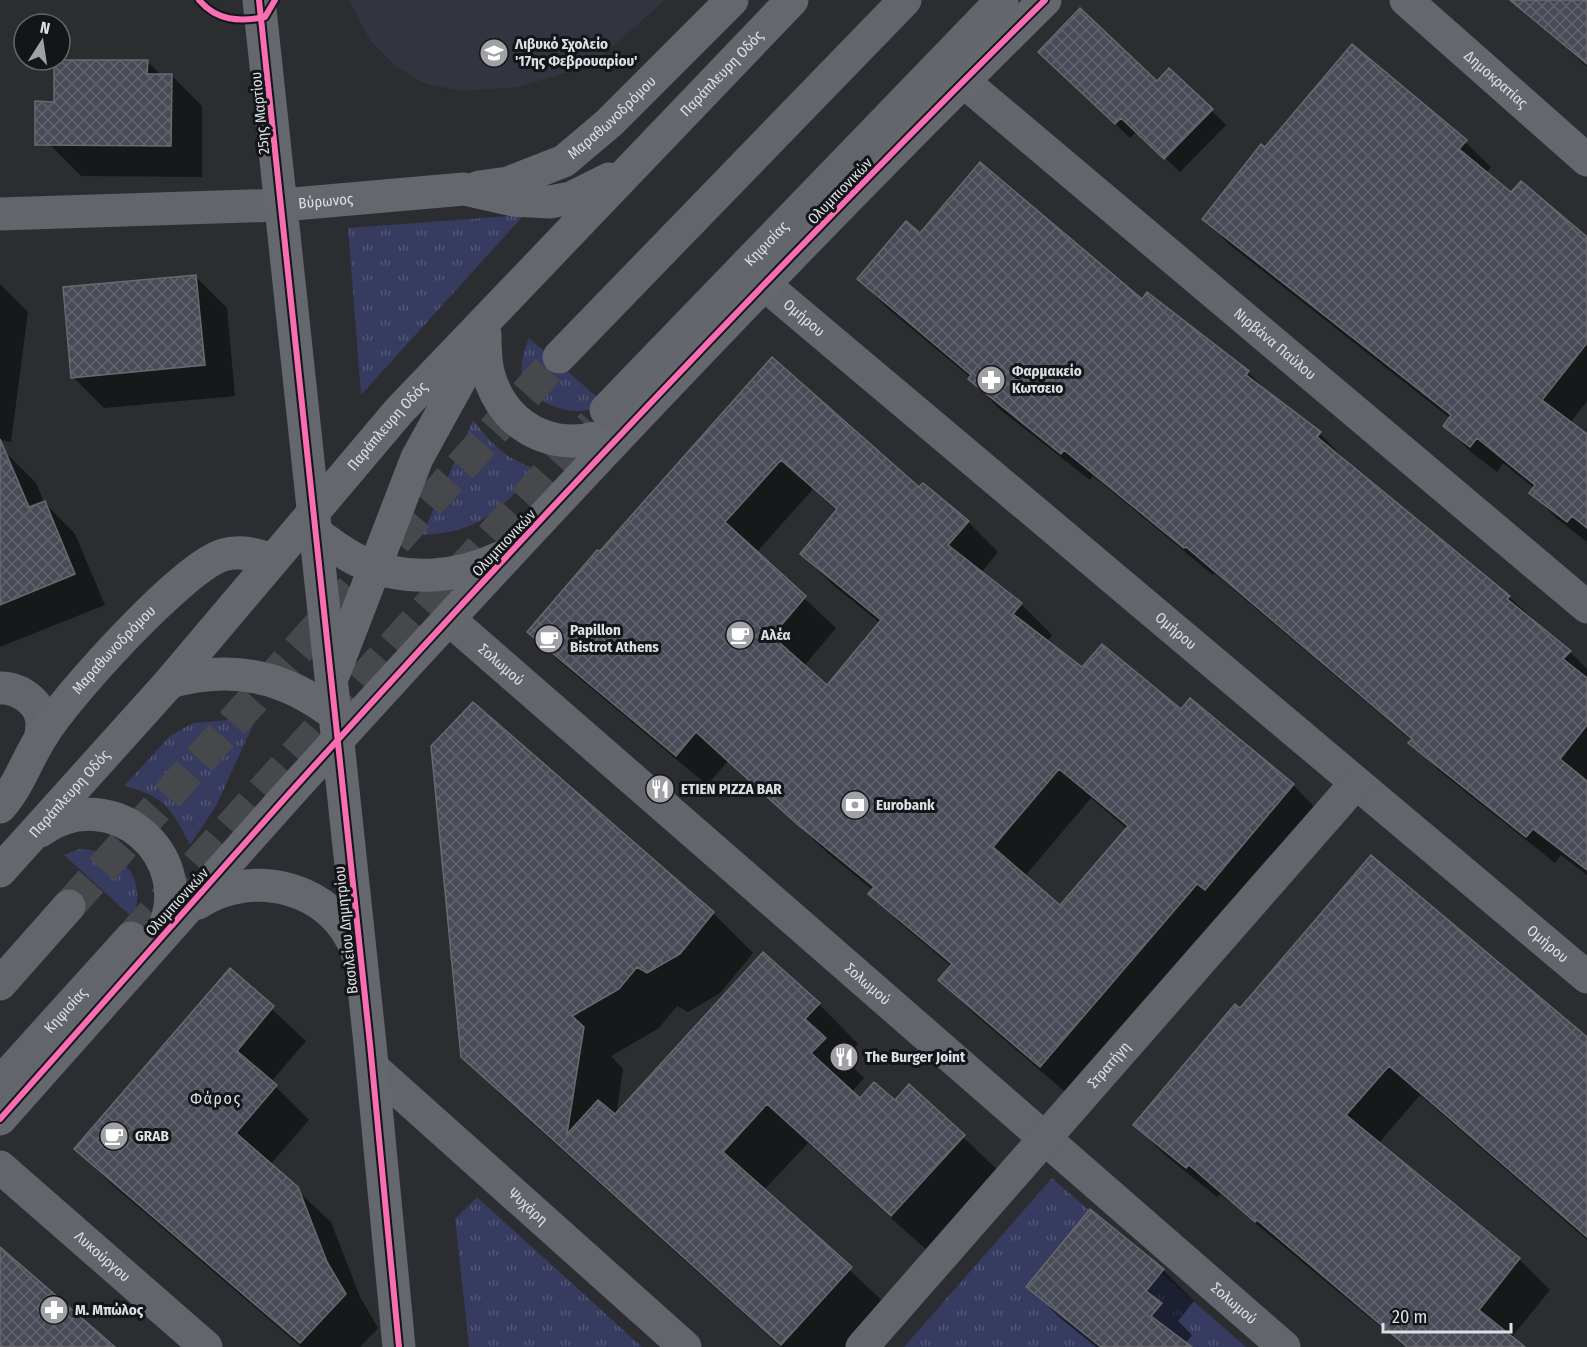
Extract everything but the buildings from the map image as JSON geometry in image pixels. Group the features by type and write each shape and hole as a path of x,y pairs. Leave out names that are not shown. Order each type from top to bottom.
{"main road":[{"path":"559,357 904,0"},
{"name":"Κηφισίας","path":"620,416 1002,0"},
{"path":"0,984 69,906"},
{"name":"Κηφισίας","path":"0,1083 143,942"}],"street":[{"name":"25ης Μαρτίου","path":"260,0 315,522"},
{"name":"Μαραθωνοδρόμου","path":"464,189 508,183 564,161 609,123 732,0"},
{"name":"Παράπλευρη Οδός","path":"0,871 170,682 272,560 315,522 399,411 792,0"},
{"name":"Ολυμπιονικών","path":"0,1119 143,942 188,909 337,728 450,620 509,554 620,416 765,285 1045,0"},
{"name":"Δημοκρατίας","path":"1406,0 1587,160"},
{"name":"Νιρβάνα Παύλου","path":"963,81 1587,607"},
{"name":"Βύρωνος","path":"0,214 282,205 464,189 513,200 560,200 595,188 639,159"},
{"name":"Ομήρου","path":"765,285 1587,976"},
{"path":"332,679 417,458 505,299"},
{"path":"485,334 488,372 495,391 514,417 541,436 573,443 605,438 620,416"},
{"path":"315,522 358,561 402,574 463,573 509,554"},
{"name":"Βασιλείου Δημητρίου","path":"315,522 373,1068 399,1347"},
{"name":"Μαραθωνοδρόμου","path":"0,807 25,768 41,737 63,705 86,678 199,568 223,555 243,552 272,560"},
{"name":"Σολωμού","path":"450,620 1284,1347"},
{"path":"170,682 204,674 238,673 285,685 337,728"},
{"path":"0,688 8,688 30,698 42,717 41,737"},
{"name":"Στρατήγη","path":"862,1347 1356,783"},
{"path":"30,838 55,820 85,814 116,818 143,834 162,858 171,888 168,918 143,942"},
{"path":"188,909 208,896 231,887 267,885 289,889 322,906 340,922 354,942 361,965"},
{"name":"Ψυχάρη","path":"373,1068 685,1347"},
{"name":"Λυκούργου","path":"0,1167 206,1347"}],"shaded area":[{"name":"Λιβυκό Σχολείο '17ης Φεβρουαρίου'","path":"349,0 665,0 592,65 518,87 463,91 426,84 395,66 370,40"}],"green space":[{"path":"524,215 361,395 348,228"},
{"path":"529,338 604,403 582,411 565,410 547,404 532,393 526,387 522,369"},
{"path":"473,420 487,437 508,456 537,469 512,497 487,517 459,529 422,535"},
{"path":"230,720 254,723 216,806 190,845 178,822 166,806 149,795 124,786 170,736 193,723"},
{"path":"79,849 108,854 128,868 137,889 134,919 64,855"},
{"path":"1052,1178 1246,1347 904,1347"},
{"path":"477,1197 642,1347 469,1347 455,1219"}],"tunnel":[{"path":"69,906 559,357"},
{"path":"131,938 593,424"}],"cycle path":[{"path":"199,0 213,12 237,19 265,17 275,0"},
{"path":"259,0 370,1044 399,1347"},
{"path":"0,1119 286,797 565,493 851,195 1045,0"}],"place":[{"name":"Λιβυκό Σχολείο '17ης Φεβρουαρίου'","path":"494,53"},
{"name":"Φαρμακείο Κωτσειο","path":"991,380"},
{"name":"Αλέα","path":"740,635"},
{"name":"Papillon Bistrot Athens","path":"549,639"},
{"name":"ETIEN PIZZA BAR","path":"660,789"},
{"name":"Eurobank","path":"855,805"},
{"name":"The Burger Joint","path":"844,1057"},
{"name":"GRAB","path":"114,1136"},
{"name":"Μ. Μπώλος","path":"54,1310"}],"district":[{"name":"Φάρος","path":"216,1098"}]}
